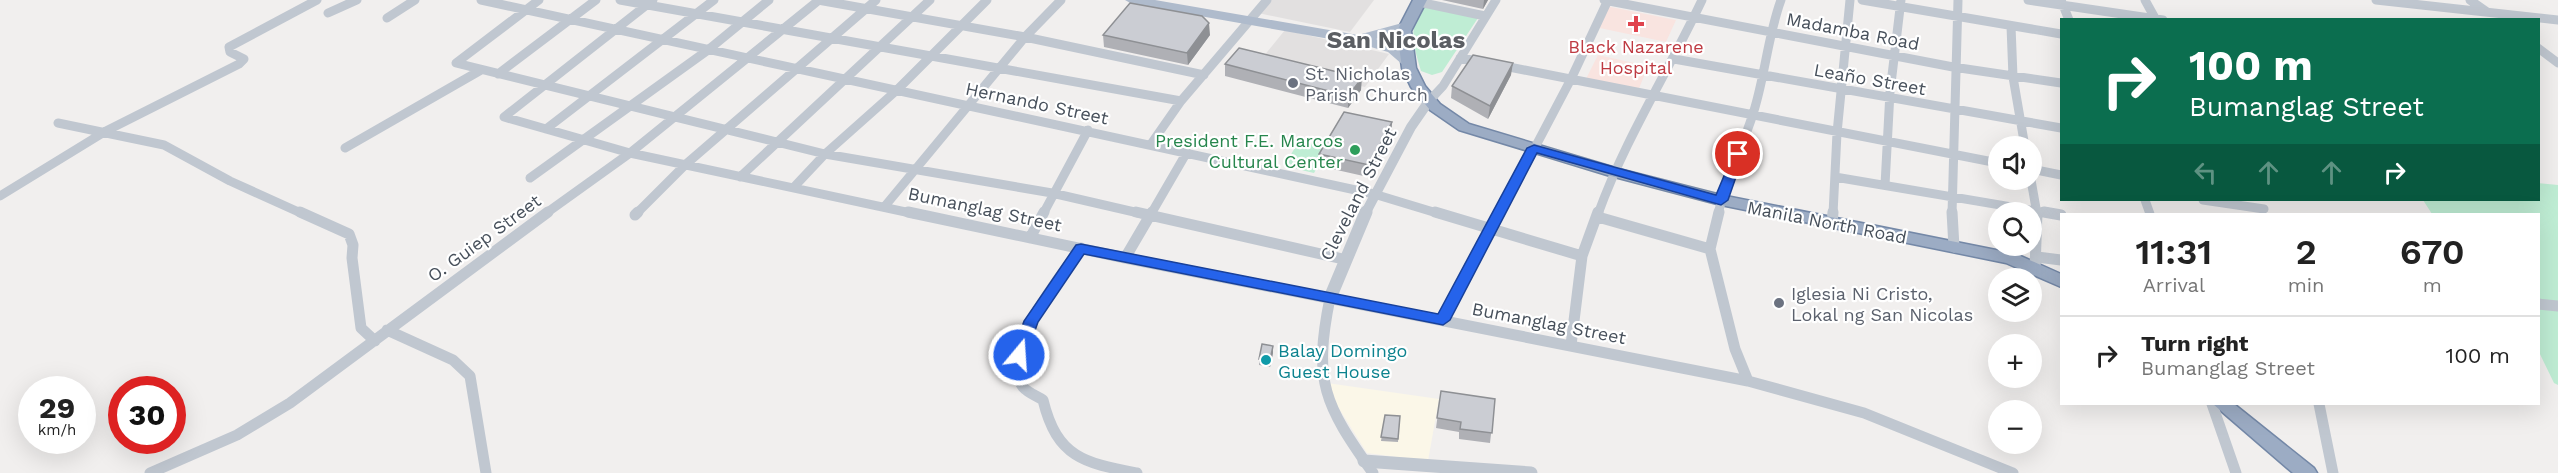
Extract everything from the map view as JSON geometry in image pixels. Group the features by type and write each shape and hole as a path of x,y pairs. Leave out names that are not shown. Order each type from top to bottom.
{"highway":[{"path":"1406,26 1419,1"},
{"name":"Manila North Road","path":"1406,26 1404,38 1408,62 1418,87 1441,114 1464,127 1613,172 1721,200 2036,263 2060,280"},
{"path":"2223,405 2307,473"}],"main road":[{"path":"1132,0 1158,2 1353,38 1393,49 1408,62"},
{"path":"1353,38 1378,36 1406,26"}],"street":[{"path":"0,196 106,131 239,64 244,59 228,51 232,45 317,0"},
{"path":"328,13 357,0"},
{"path":"387,18 415,0"},
{"name":"Hernando Street","path":"485,0 1374,194 1582,256"},
{"path":"539,0 456,62 825,154 913,171 1052,193 1151,213 1343,259"},
{"path":"498,74 596,0"},
{"path":"620,0 650,2 696,14 1181,101"},
{"path":"546,129 714,0"},
{"path":"530,178 708,50 769,0"},
{"path":"818,0 1025,37 1204,75"},
{"name":"O. Guiep Street","path":"150,473 206,451 262,421 375,341 630,153 750,58 818,0"},
{"path":"635,215 685,165 799,69 876,0"},
{"path":"740,177 848,79 930,0"},
{"path":"794,187 825,154 897,90 928,56 987,0"},
{"path":"885,206 1025,37 1061,0"},
{"path":"1151,144 1181,101 1267,0"},
{"path":"1429,101 1443,86 1496,0"},
{"path":"1443,320 1571,79 1607,0"},
{"name":"Madamba Road","path":"1607,0 1953,67 2060,83"},
{"path":"1571,345 1582,256 1613,172 1674,59 1702,0"},
{"path":"1748,381 1735,349 1710,249 1721,200 1753,115 1759,76 1770,31 1781,0"},
{"path":"1832,224 1837,133 1850,0"},
{"path":"1862,0 1900,4 1956,17 2060,34"},
{"path":"1954,247 1950,196 1954,154 1953,67 1958,0"},
{"path":"2028,0 2062,3 2152,18"},
{"path":"2145,0 2157,18"},
{"path":"2376,0 2538,18"},
{"path":"2470,0 2494,18"},
{"path":"1419,1 1485,16"},
{"path":"545,86 650,2"},
{"path":"2062,3 2068,18"},
{"path":"1885,185 1885,141 1900,4"},
{"path":"2540,18 2558,20"},
{"path":"2011,26 2013,76 2023,136"},
{"path":"2540,50 2558,63"},
{"path":"1460,58 1988,161"},
{"name":"Leaño Street","path":"1674,59 1842,91 2060,128"},
{"path":"345,148 481,70"},
{"name":"Bumanglag Street","path":"545,86 504,115 506,119 630,153 1081,249 1748,381 1864,413 2013,473"},
{"name":"Cleveland Street","path":"1368,467 1331,401 1322,378 1323,331 1330,298 1343,259 1374,194 1419,113 1429,101"},
{"path":"58,123 106,131 164,145 230,182 349,234 353,245 352,258 362,331 375,341"},
{"path":"1030,238 1052,193 1088,130"},
{"path":"1125,258 1187,152"},
{"path":"2042,171 2060,175"},
{"path":"1835,177 1988,203"},
{"path":"2210,201 2263,208"},
{"path":"2042,212 2060,215"},
{"path":"1598,217 1710,249"},
{"path":"1081,249 1025,335 1019,355 1018,376 1022,387 1043,400 1049,425 1076,457 1092,464 1137,473"},
{"path":"2036,256 2036,263 2060,260"},
{"path":"2540,304 2558,306"},
{"path":"387,330 453,360 470,376 486,473"},
{"path":"2212,405 2236,473"},
{"path":"2319,405 2333,473"},
{"path":"1368,467 1531,473"}],"shaded area":[{"path":"1267,0 1374,0 1350,32 1258,13"},
{"name":"Black Nazarene Hospital","path":"1606,6 1676,20 1666,42 1595,27"},
{"path":"1285,30 1389,54 1365,87 1259,62"},
{"path":"1598,55 1648,66 1638,91 1586,79"},
{"path":"1327,383 1439,399 1428,461 1367,453 1333,399"}],"green space":[{"path":"1423,5 1478,18 1442,72 1432,75 1421,71 1414,45 1415,22"},
{"path":"1299,141 1329,147 1314,173 1284,166"},
{"path":"2540,183 2558,185 2558,385 2554,383 2540,354 2540,213 2431,213 2424,201 2540,201"}],"building":[{"path":"1130,3 1202,16 1209,23 1187,53 1103,35"},
{"path":"1239,48 1362,78 1348,96 1225,64"},
{"path":"1473,55 1513,63 1490,106 1452,86"},
{"name":"President F.E. Marcos Cultural Center","path":"1344,112 1392,122 1369,165 1319,154"},
{"path":"1262,344 1273,346 1270,360 1259,359"},
{"path":"1441,391 1495,399 1492,433 1460,429 1461,422 1437,418"},
{"path":"1385,415 1400,416 1398,439 1381,437"}],"place":[{"name":"Black Nazarene Hospital","path":"1636,24"},
{"name":"St. Nicholas Parish Church","path":"1293,83"},
{"name":"President F.E. Marcos Cultural Center","path":"1355,150"},
{"name":"Iglesia Ni Cristo, Lokal ng San Nicolas","path":"1779,303"},
{"name":"Balay Domingo Guest House","path":"1266,360"}],"district":[{"name":"San Nicolas","path":"1396,40"}],"route":[{"path":"1019,355 1031,321 1081,249 1443,320 1534,148 1613,172 1721,200 1738,154"}]}
